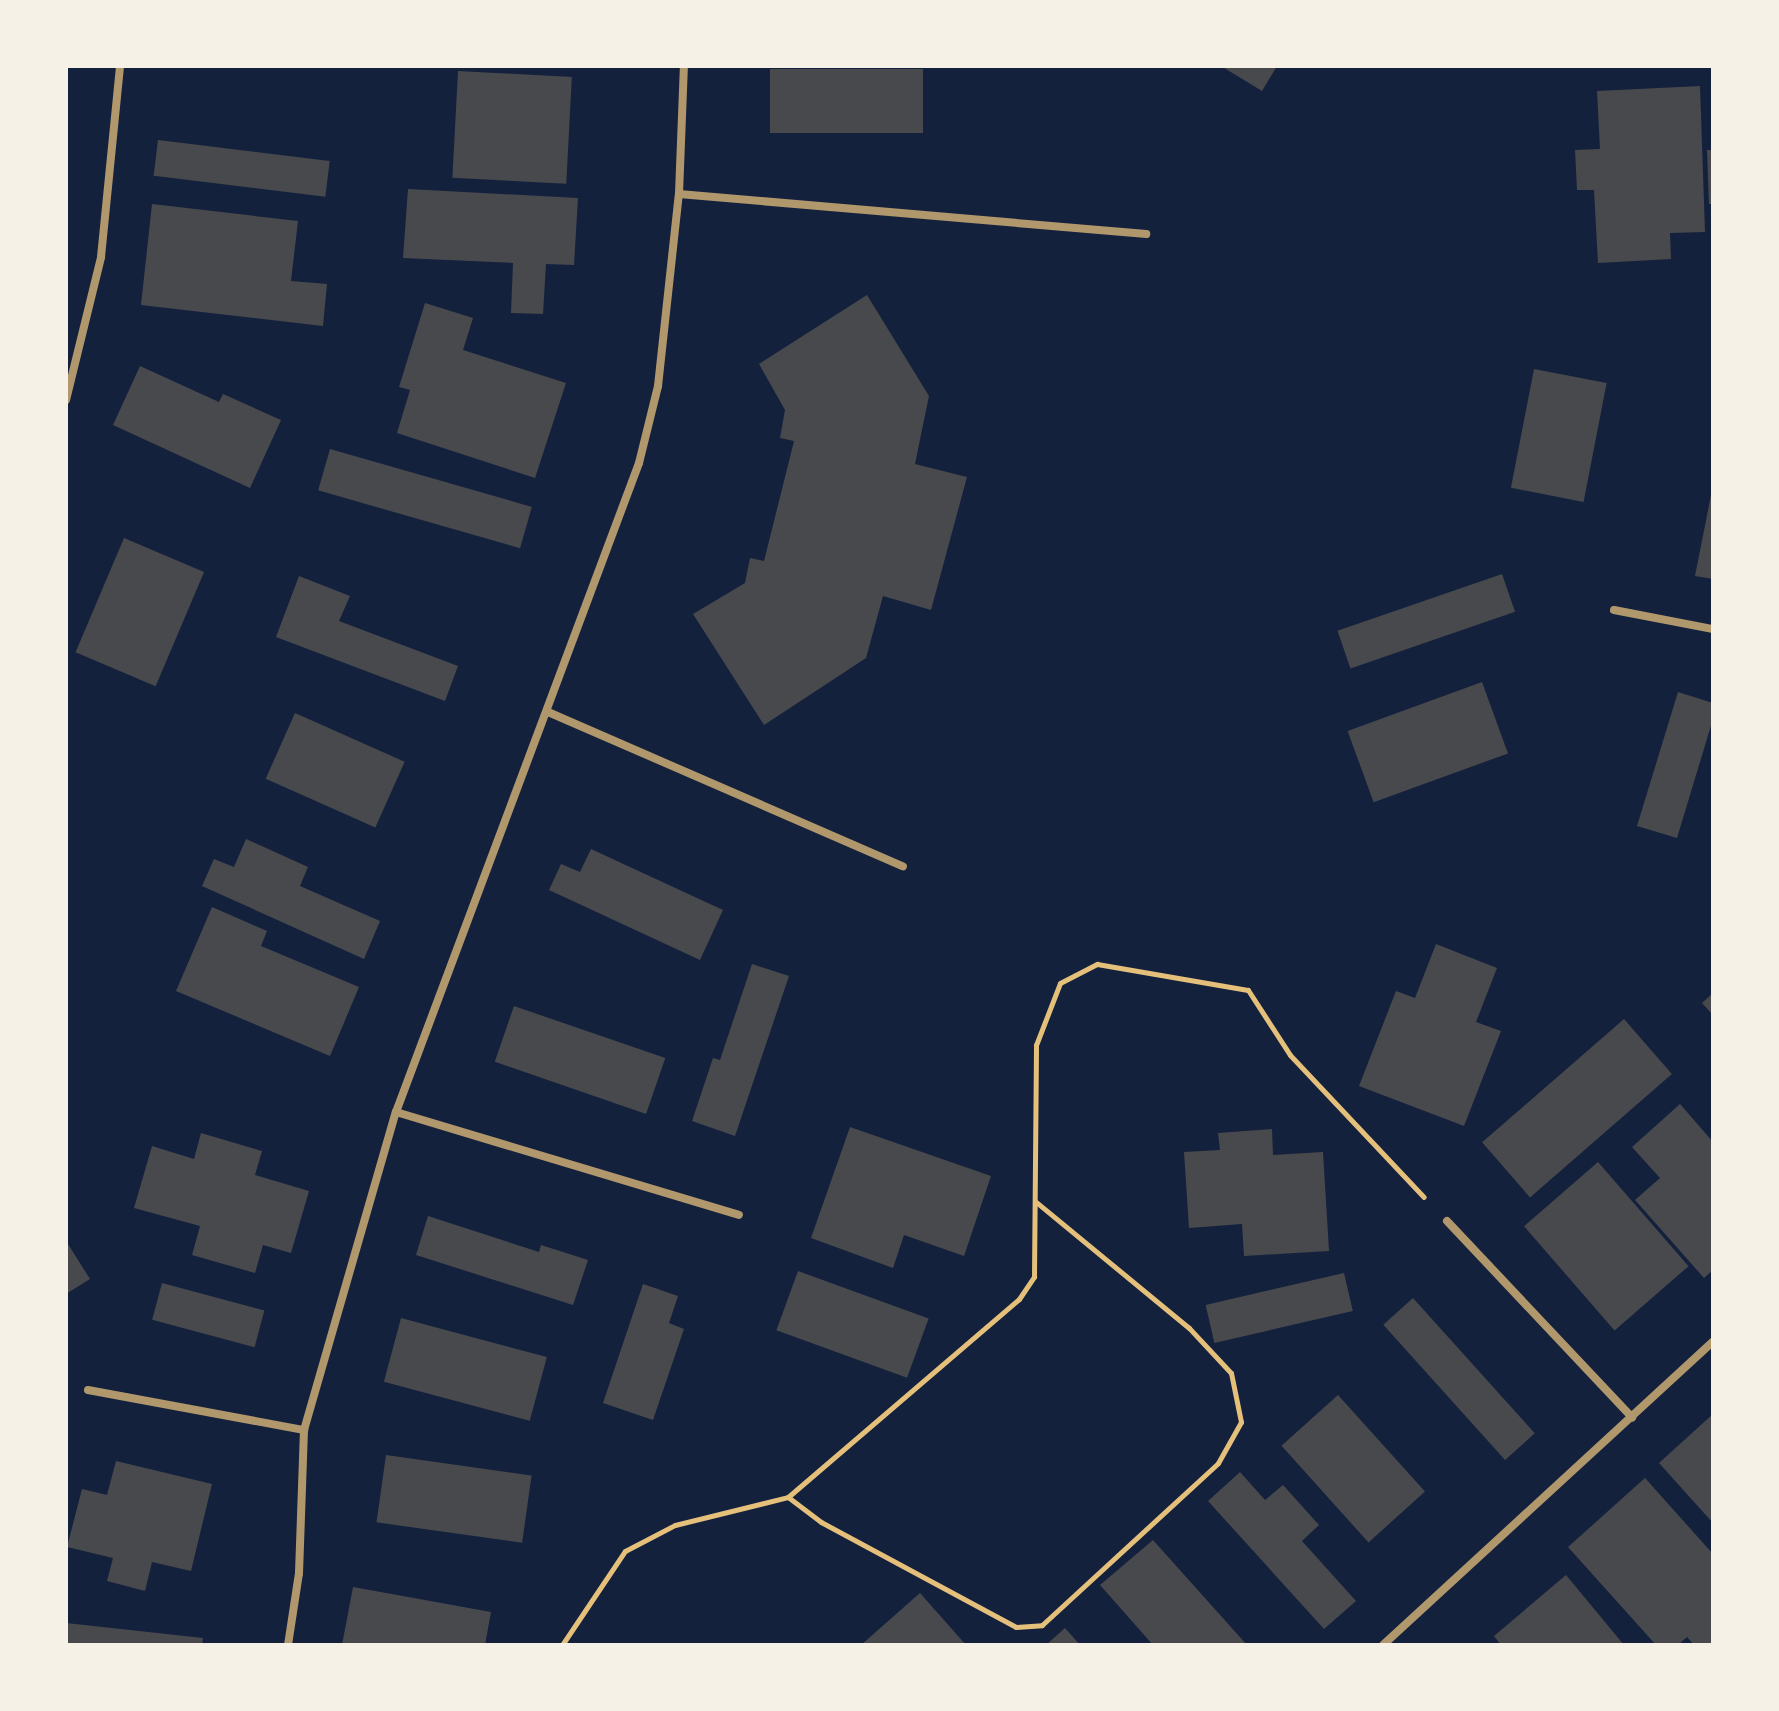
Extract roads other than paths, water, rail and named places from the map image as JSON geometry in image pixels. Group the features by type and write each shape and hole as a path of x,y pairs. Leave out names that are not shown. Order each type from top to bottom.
{"street":[{"path":"66,400 101,257 120,66"},
{"path":"288,1645 299,1573 304,1430 396,1112 639,463 658,386 679,194 684,66"},
{"path":"679,194 1146,234"},
{"path":"1614,610 1713,629"},
{"path":"548,712 903,866"},
{"path":"396,1112 739,1215"},
{"path":"1447,1221 1632,1417"},
{"path":"1383,1645 1713,1342"},
{"path":"88,1390 304,1430"}]}
